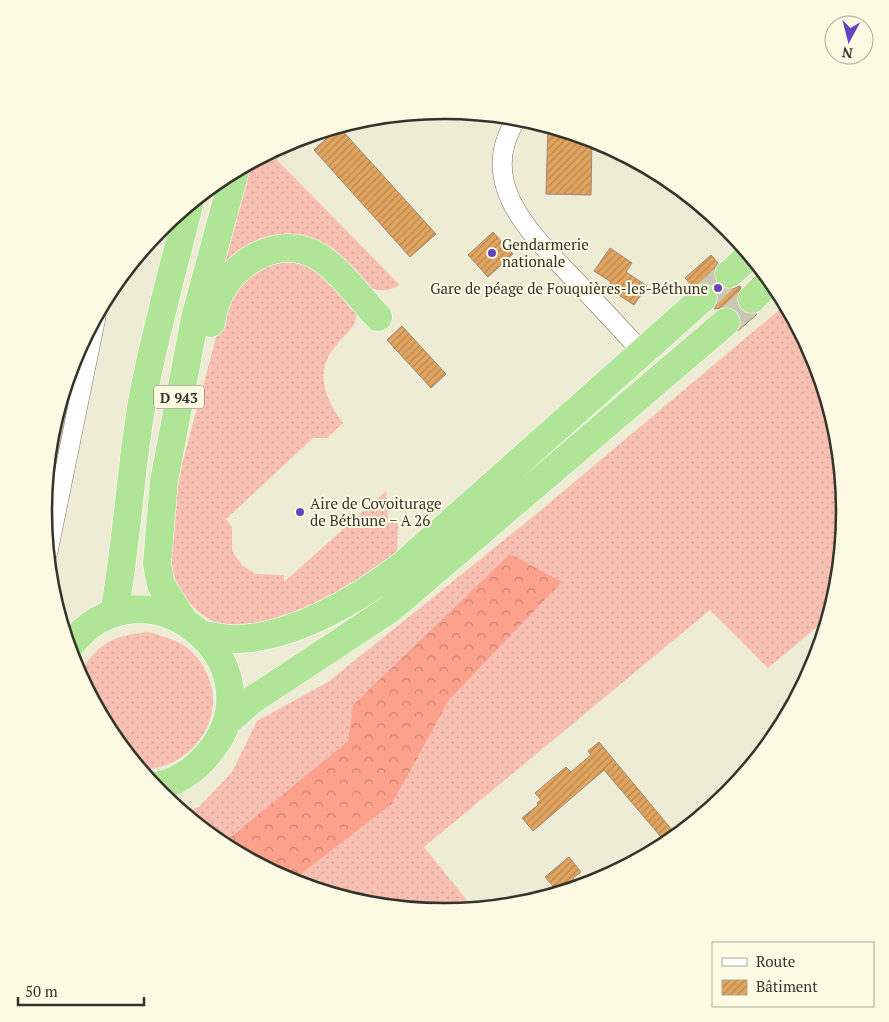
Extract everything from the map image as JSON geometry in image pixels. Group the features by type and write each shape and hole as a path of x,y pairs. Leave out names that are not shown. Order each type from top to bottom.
{"highway":[{"name":"D 943","path":"194,628 161,586 157,564 164,481 195,318 232,182"},
{"name":"D 943","path":"114,613 120,580 128,491 142,400 186,216"},
{"path":"174,424 205,347 217,298 229,280 241,267 261,253 291,248 318,256 336,271 378,317"},
{"path":"729,274 745,260"},
{"path":"752,299 765,286"},
{"path":"74,640 94,622 114,613 138,610 162,612 194,628 233,639 257,637 291,628 346,603 381,583 404,564 703,298"},
{"path":"226,723 252,700 390,609 726,322"},
{"path":"163,783 182,777 201,763 216,745 226,723 230,700 227,676 218,654 194,628"}],"street":[{"path":"513,125 509,130 502,153 505,182 512,207 532,235 643,353"},
{"path":"53,529 91,343"}],"shaded area":[{"path":"279,155 277,160 400,285 378,290 369,287 351,275 328,250 225,268 218,267 248,173"},
{"path":"273,257 317,264 357,305 354,325 334,348 328,357 325,367 324,377 327,396 343,423 327,438 313,438 226,519 232,527 232,551 242,565 255,574 284,575 284,582 386,491 388,523 398,523 397,553 386,572 268,625 251,628 217,624 200,613 184,598 173,576 170,550 178,479 227,297"},
{"path":"780,309 807,361 816,385 829,435 833,460 836,485 836,537 829,587 819,625 768,668 710,610 424,847 468,902 444,903 393,900 343,890 300,875 392,804 449,700 562,582 353,705 348,741 229,838 191,810 199,807 232,772 257,721 328,682 540,511"},
{"path":"75,380 53,481 60,435"},
{"path":"149,632 176,641 186,647 205,669 212,689 212,709 207,727 197,743 182,757 163,766 150,768 119,729 105,707 85,667 92,655 100,648 117,638"}],"green space":[{"path":"510,554 562,582 449,700 392,804 300,875 271,863 229,838 348,741 353,705"}],"building":[{"path":"343,132 436,234 410,257 314,150 329,137"},
{"path":"548,133 592,148 591,195 546,194"},
{"name":"Gendarmerie nationale","path":"493,232 513,254 488,277 468,255"},
{"path":"610,248 632,263 626,272 647,286 634,305 608,288 611,282 594,271"},
{"path":"711,255 718,263 714,269 717,284 724,289 740,286 741,288 737,294 737,303 741,310 748,314 757,314 738,331 741,320 738,312 731,307 714,309 718,302 718,295 714,287 707,283 692,286 685,278"},
{"path":"402,326 446,374 431,388 387,340"},
{"path":"599,742 672,830 661,837 604,770 533,831 522,818 538,805 537,803 541,800 535,793 566,767 571,772 591,755 588,751"},
{"path":"569,857 581,872 573,878 575,881 554,887 545,877"}],"tunnel":[{"path":"703,298 729,274"},
{"path":"726,322 752,299"}],"place":[{"name":"Gendarmerie nationale","path":"492,253"},
{"name":"Gare de péage de Fouquières-les-Béthune","path":"718,288"},
{"name":"Aire de Covoiturage de Béthune − A 26","path":"300,512"}]}
